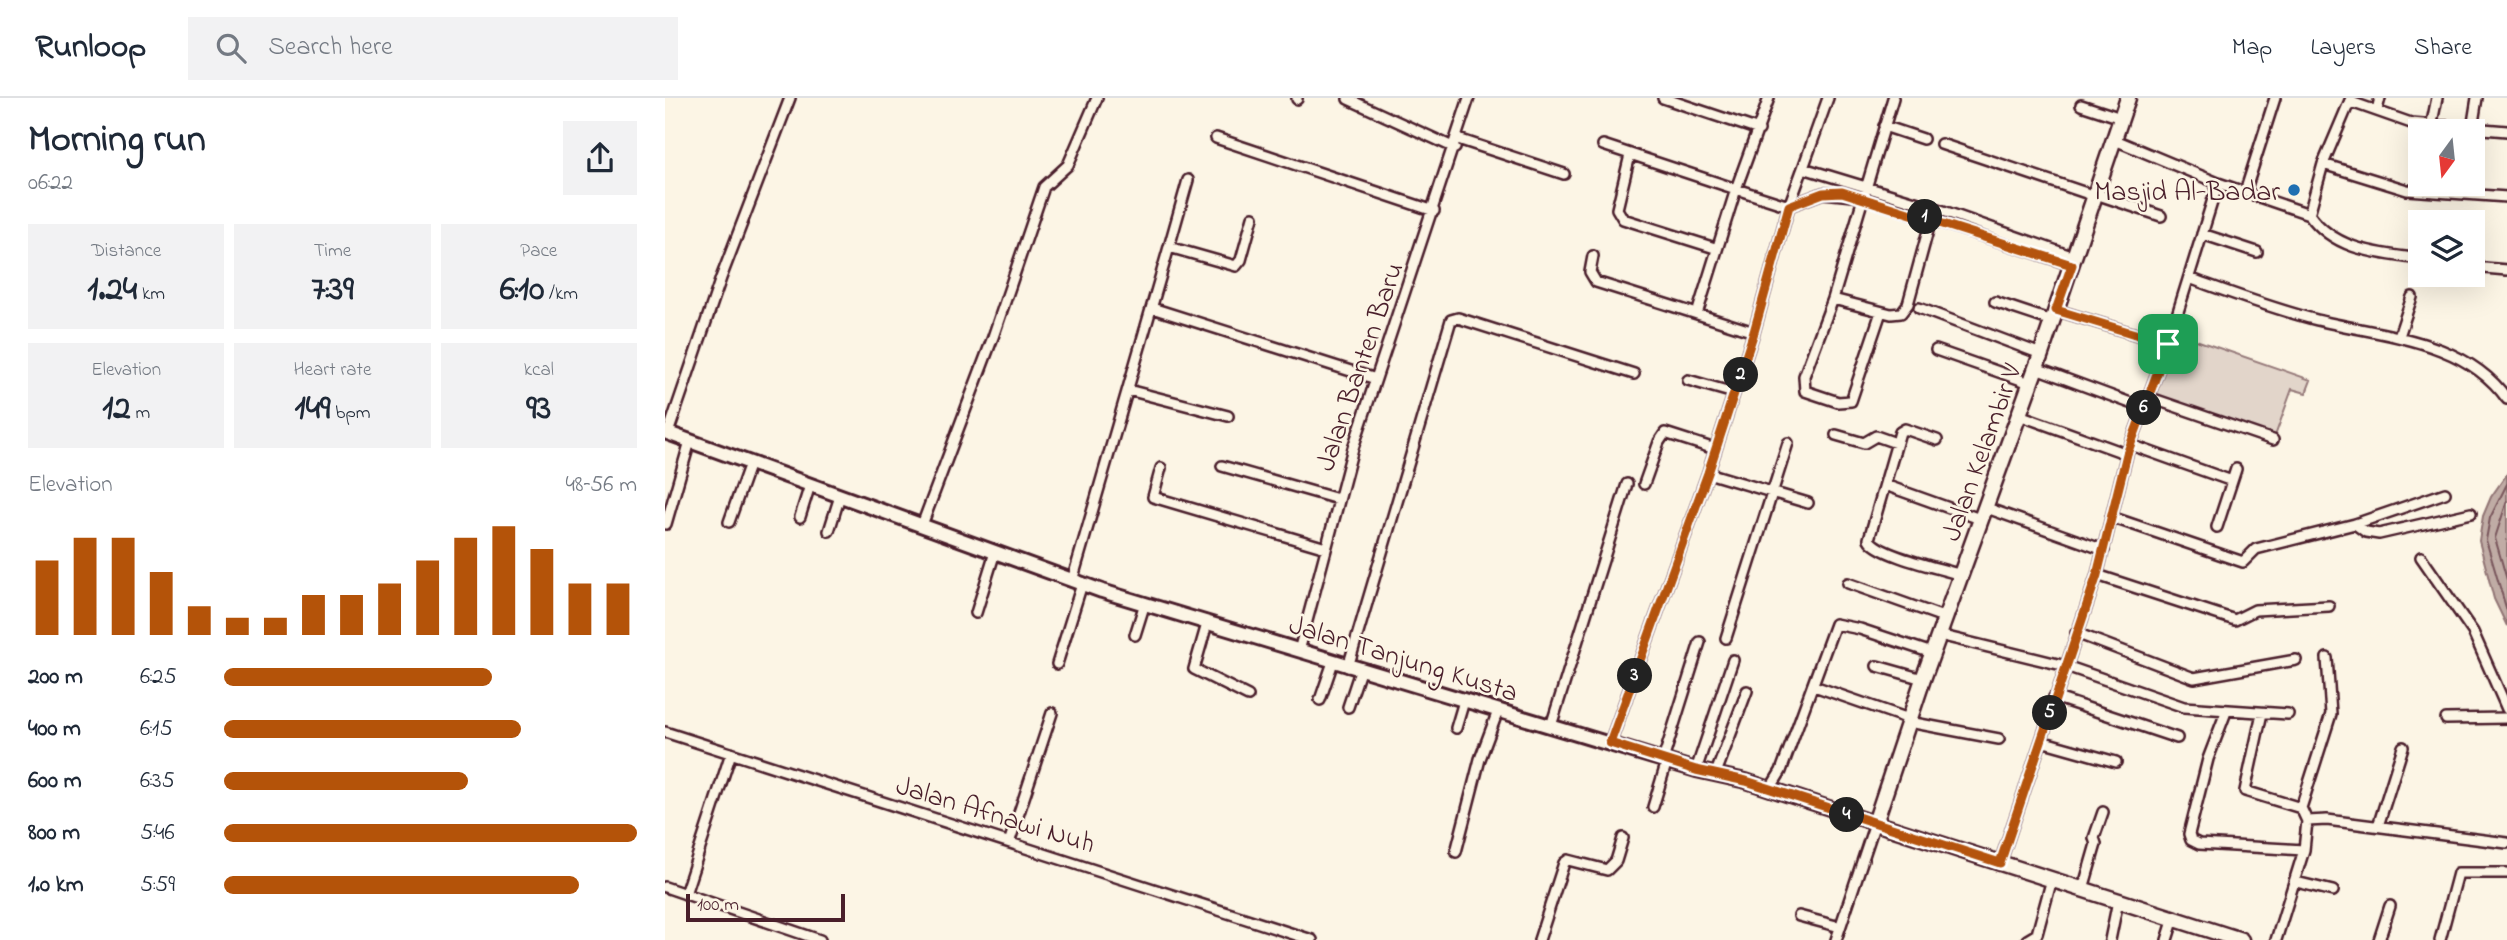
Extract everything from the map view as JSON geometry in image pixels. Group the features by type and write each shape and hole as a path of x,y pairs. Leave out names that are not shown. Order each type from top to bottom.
{"main road":[{"name":"Jalan Kelambir V","path":"1875,823 1932,653 2019,415 2129,98"},
{"path":"1875,823 2174,918 2211,935 2241,940"}],"street":[{"path":"666,433 721,278 790,98"},
{"path":"922,525 993,337 1044,187 1067,165 1097,98"},
{"name":"Jalan Banten Baru","path":"1299,651 1338,499 1457,143 1469,98"},
{"path":"1663,98 1759,130"},
{"path":"1697,314 1715,248 1769,98"},
{"path":"1610,743 1708,473 1754,332 1789,206 1828,98"},
{"path":"1881,312 1853,399 1846,403 1828,400 1805,391 1803,386 1833,299 1893,98"},
{"path":"2245,192 2275,98"},
{"path":"2377,110 2380,98"},
{"path":"2433,119 2437,98"},
{"path":"2474,119 2477,98"},
{"path":"1349,99 1457,143 1564,174"},
{"path":"2309,214 2323,164 2351,100 2408,122"},
{"path":"2081,105 2121,118"},
{"path":"1884,126 1923,139"},
{"path":"2485,130 2507,131"},
{"path":"1216,138 1434,211"},
{"path":"2115,140 2218,183 2309,214 2322,231 2335,240 2375,252 2408,258"},
{"path":"1941,144 2161,216"},
{"path":"1603,145 1789,206 1823,193 1863,197 2073,261"},
{"path":"1630,155 1616,209 1623,219 1715,248"},
{"path":"2323,164 2407,190 2507,197"},
{"path":"1803,168 1935,208 2073,261"},
{"path":"1822,173 1823,193"},
{"path":"1057,664 1128,390 1188,180"},
{"path":"2000,863 2097,575 2129,449 2168,344 2218,183"},
{"path":"1833,299 1896,315 1908,304 1935,208"},
{"path":"1170,247 1236,266 1241,260 1253,217"},
{"path":"2202,234 2257,252"},
{"path":"1593,256 1590,272 1596,282 1754,332"},
{"path":"2485,268 2507,270"},
{"path":"2189,278 2318,320 2399,336 2476,368 2507,399"},
{"path":"2399,336 2412,297"},
{"path":"1995,302 2168,344"},
{"path":"1152,308 1376,379"},
{"path":"1919,308 2144,408"},
{"path":"1348,707 1354,669 1451,320 1458,318 1634,374"},
{"path":"1936,350 2030,383"},
{"path":"1688,380 1734,393"},
{"path":"1128,390 1228,416"},
{"path":"2148,397 2273,440"},
{"path":"2019,415 2232,481"},
{"path":"1937,440 1902,429 1870,532 1871,543 1962,575"},
{"name":"Jalan Tanjung Kusta","path":"666,433 1077,582 1207,624 1696,770 1770,789 1875,823"},
{"path":"1644,484 1659,442 1665,433 1716,449"},
{"path":"1836,435 1864,443 1877,436 1896,443"},
{"path":"666,524 690,441"},
{"path":"1726,638 1788,443"},
{"path":"729,522 750,463"},
{"path":"1222,466 1338,499"},
{"path":"1161,468 1152,501 1326,548"},
{"path":"2217,527 2236,469"},
{"path":"1708,473 1808,503"},
{"path":"1551,726 1627,484"},
{"path":"800,517 810,485"},
{"path":"1885,485 2104,550"},
{"path":"2111,517 2243,562 2256,549 2355,524 2445,493"},
{"path":"829,531 840,496"},
{"path":"2355,524 2366,532 2379,534 2471,513"},
{"path":"977,613 995,552"},
{"path":"2421,557 2473,632 2507,709"},
{"path":"2097,575 2235,620 2255,610 2329,606"},
{"path":"1847,583 1946,618"},
{"path":"1135,635 1145,603"},
{"path":"1770,789 1781,771 1837,623 1932,653"},
{"path":"1207,624 1194,668 1248,696"},
{"path":"2076,633 2194,678 2296,660"},
{"path":"1939,635 2066,666 2184,707 2226,712 2288,714"},
{"path":"1653,807 1700,642"},
{"path":"2276,940 2296,883 2304,850 2307,821 2301,808 2331,715 2327,658"},
{"path":"1696,770 1733,660"},
{"path":"1320,699 1333,662"},
{"path":"1877,666 1923,679"},
{"path":"1814,686 1909,720 1999,739"},
{"path":"1716,773 1747,691"},
{"path":"2054,697 2177,738"},
{"path":"1456,728 1464,701"},
{"path":"1456,852 1480,759 1498,711"},
{"path":"2226,712 2208,759 2190,826 2191,840 2207,845 2304,850"},
{"path":"1010,841 1052,713"},
{"path":"2262,713 2245,791 2301,808"},
{"path":"2446,719 2507,718"},
{"name":"Jalan Afnawi Nuh","path":"665,732 1312,940"},
{"path":"2041,741 2116,762"},
{"path":"2378,826 2403,747"},
{"path":"685,894 731,753"},
{"path":"2083,889 2096,844 2094,838 2103,812"},
{"path":"2307,821 2378,826 2507,843"},
{"path":"1836,940 1875,823"},
{"path":"1539,940 1565,863 1568,860 1607,870 1616,862 1623,838"},
{"path":"2440,940 2454,878 2458,873 2507,873"},
{"path":"2027,940 2037,934 2052,880"},
{"path":"2296,883 2333,891"},
{"path":"665,887 820,940"},
{"path":"2110,940 2119,901"},
{"path":"2379,940 2390,906"},
{"path":"1799,916 1840,927"},
{"path":"2167,940 2174,918"}],"shaded area":[{"path":"2167,330 2311,380 2306,393 2292,389 2274,439 2145,394"}],"water":[{"path":"2507,474 2507,626 2494,599 2479,541 2483,516 2491,497"}],"place":[{"name":"Masjid Al-Badar","path":"2294,190"}],"route":[{"path":"1842,192 2072,265 2056,310 2168,344 2127,454 2097,575 2000,863 1746,781 1696,770 1610,743 1708,473 1754,332 1789,206 1823,193 1842,192"}]}
